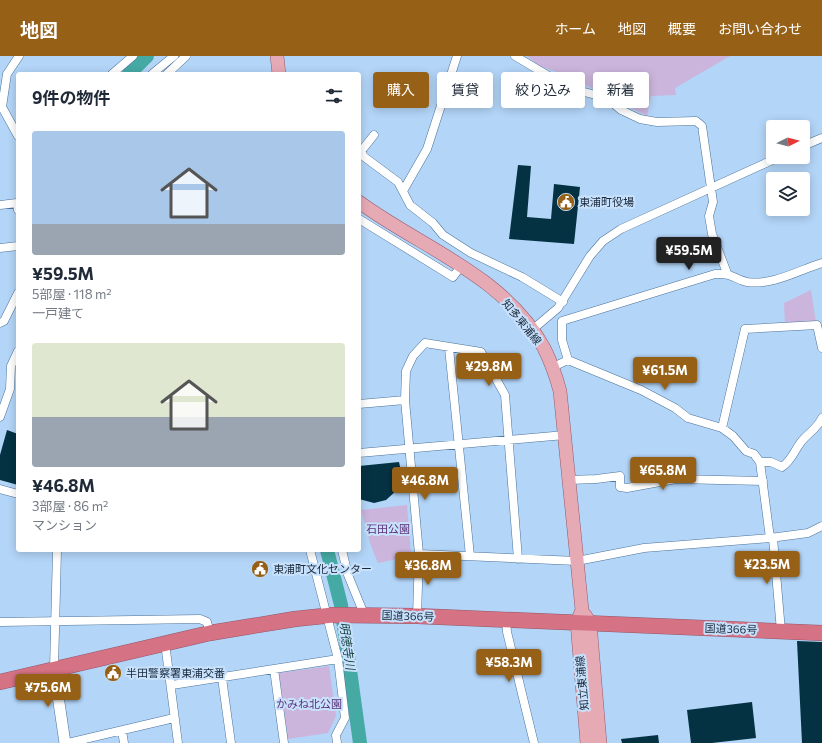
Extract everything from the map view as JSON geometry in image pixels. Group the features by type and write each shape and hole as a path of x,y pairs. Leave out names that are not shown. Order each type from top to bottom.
{"highway":[{"name":"国道366号","path":"0,682 210,633 295,619 330,615 360,614 506,620 583,618 822,633"}],"main road":[{"path":"277,56 279,72"},
{"name":"知多東浦線","path":"361,203 460,266 508,302 532,330 544,348 553,368 560,391 583,618"},
{"name":"知立東浦線","path":"583,618 587,743"},
{"name":"知立東浦線","path":"583,618 600,743"}],"street":[{"path":"16,132 2,107 7,74 19,56"},
{"path":"114,72 133,56"},
{"path":"154,72 174,56"},
{"path":"169,72 186,56"},
{"path":"403,191 427,149 457,56"},
{"path":"515,56 537,71 569,88 607,98 621,110 640,119 657,122 696,121 702,126 712,188 713,202 709,216 712,234 727,273"},
{"path":"374,135 362,150 363,156 398,182 410,205 433,223 443,235 472,253 522,277 563,302"},
{"path":"810,143 822,138"},
{"path":"532,330 563,302 590,256 603,241 621,229 766,163"},
{"path":"0,205 16,203"},
{"path":"361,220 453,277 460,266"},
{"path":"0,248 16,246"},
{"path":"568,360 562,340 562,321 715,274 727,273 747,282 765,282 822,263"},
{"path":"0,323 4,321 16,297"},
{"path":"722,428 745,329 817,325 822,348"},
{"path":"417,616 419,554 405,400 406,371 413,356 425,343 481,352 505,395 518,559"},
{"path":"449,348 470,556"},
{"path":"0,417 10,389 11,366 16,355"},
{"path":"553,368 568,360"},
{"path":"568,360 642,390 675,408 688,418 722,428 733,436 746,451 754,454 760,462 771,538 781,631"},
{"path":"361,404 405,400"},
{"path":"760,462 771,462 782,467 790,462 796,448 814,430 822,418"},
{"path":"361,453 565,435"},
{"path":"569,480 596,480 620,476 620,488 627,488 676,478 762,481"},
{"path":"0,489 16,493"},
{"path":"419,554 577,561 644,548 771,538 808,532 822,526"},
{"path":"57,552 54,669 65,743"},
{"path":"311,552 330,615 338,659 345,718 336,735 337,743"},
{"path":"342,552 360,614"},
{"path":"0,622 200,619 207,622 210,633"},
{"path":"506,620 507,632 534,743"},
{"path":"165,643 172,685 174,718 178,743"},
{"path":"172,685 338,659"},
{"path":"274,670 284,743"},
{"path":"222,678 232,743"},
{"path":"68,743 174,718"},
{"path":"122,731 124,743"}],"green space":[{"path":"527,56 730,56 675,88 676,95 651,96 649,106 649,72 593,72 593,89 585,85 585,72 557,72 539,66"},
{"path":"631,108 649,108 647,116"},
{"path":"811,290 816,322 785,324 784,303"},
{"name":"石田公園","path":"407,505 411,556 378,563 371,546 361,510"},
{"name":"かみね北公園","path":"329,666 336,716 328,733 288,739 279,673"}],"building":[{"name":"東浦町役場","path":"518,165 531,166 527,217 551,219 554,184 580,187 574,244 509,239"},
{"path":"7,430 16,433 16,484 0,480 0,455"},
{"path":"399,462 401,471 396,472 394,483 400,486 386,500 374,503 361,500 361,466"},
{"path":"797,641 822,642 822,743 802,743"},
{"path":"752,702 756,738 712,743 691,743 687,710"},
{"path":"658,735 659,743 622,743 621,739"}],"waterway":[{"name":"明徳寺川","path":"131,72 147,56"},
{"name":"明徳寺川","path":"328,552 341,605 360,743"}],"place":[{"name":"東浦町役場","path":"566,202"},
{"name":"東浦町文化センター","path":"260,569"},
{"name":"半田警察署東浦交番","path":"113,673"}]}
